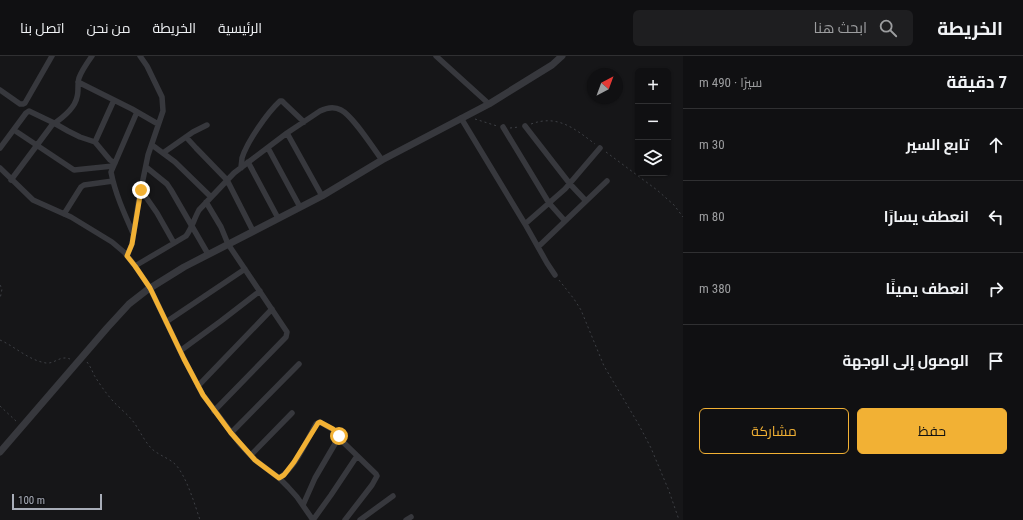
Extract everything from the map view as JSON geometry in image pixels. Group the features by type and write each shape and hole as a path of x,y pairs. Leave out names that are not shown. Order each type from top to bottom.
{"street":[{"path":"0,90 20,104 25,103 52,56"},
{"path":"11,180 52,124 66,114 75,102 78,96 78,82 82,72 92,56"},
{"path":"127,256 132,244 146,167 163,111 162,97 147,66 140,56"},
{"path":"436,56 489,104"},
{"path":"0,452 129,304 150,288 184,267 322,196 382,160 489,104 552,65 562,56"},
{"path":"78,82 158,124"},
{"path":"95,142 114,100"},
{"path":"241,168 242,158 249,143 268,114 280,101 284,102 304,122"},
{"path":"135,266 186,236 192,227 199,210 234,173 287,133 324,109 339,109 350,118 382,160"},
{"path":"0,148 29,110 68,132 95,142 114,165"},
{"path":"133,233 118,197 111,172 137,112"},
{"path":"463,117 554,275"},
{"path":"163,153 207,125"},
{"path":"525,126 570,184 586,201"},
{"path":"503,127 549,203 565,221"},
{"path":"14,130 74,170 114,165"},
{"path":"287,133 322,196"},
{"path":"186,137 227,180 253,231"},
{"path":"152,145 175,162 211,197"},
{"path":"268,148 300,207"},
{"path":"525,224 570,184 600,148"},
{"path":"248,162 278,218"},
{"path":"146,167 171,190 208,254"},
{"path":"0,168 32,200 71,217 112,242 125,253 150,288 203,395 231,433 251,456 279,478 297,497 313,520 357,456"},
{"path":"64,214 81,187 84,185 113,181"},
{"path":"538,247 607,181"},
{"path":"141,190 157,213 174,243"},
{"path":"206,202 221,226 228,244 288,332 287,335 214,410"},
{"path":"166,322 245,269"},
{"path":"180,351 260,291"},
{"path":"198,386 272,309"},
{"path":"231,433 299,364"},
{"path":"251,456 292,413"},
{"path":"279,478 284,475 294,462 318,423 320,422 333,429 343,442 377,476 372,485 345,520"},
{"path":"303,505 315,478 339,437"},
{"path":"360,520 393,496"}],"path":[{"path":"463,117 510,128 525,126 538,121 546,120 564,123 576,130 657,190 674,205 683,217"},
{"path":"554,275 581,310 604,366 651,448 679,520"},
{"path":"0,286 2,289 0,299"},
{"path":"0,340 31,358 47,363 61,358 67,358 77,364"},
{"path":"83,357 105,392 130,418 152,449 158,454 171,460 180,470 187,484 200,520"},
{"path":"0,406 22,427"}],"route":[{"path":"141,190 132,244 127,256 150,288 203,395 231,433 255,460 279,478 284,475 294,462 316,424 320,422 333,429 339,436"}]}
